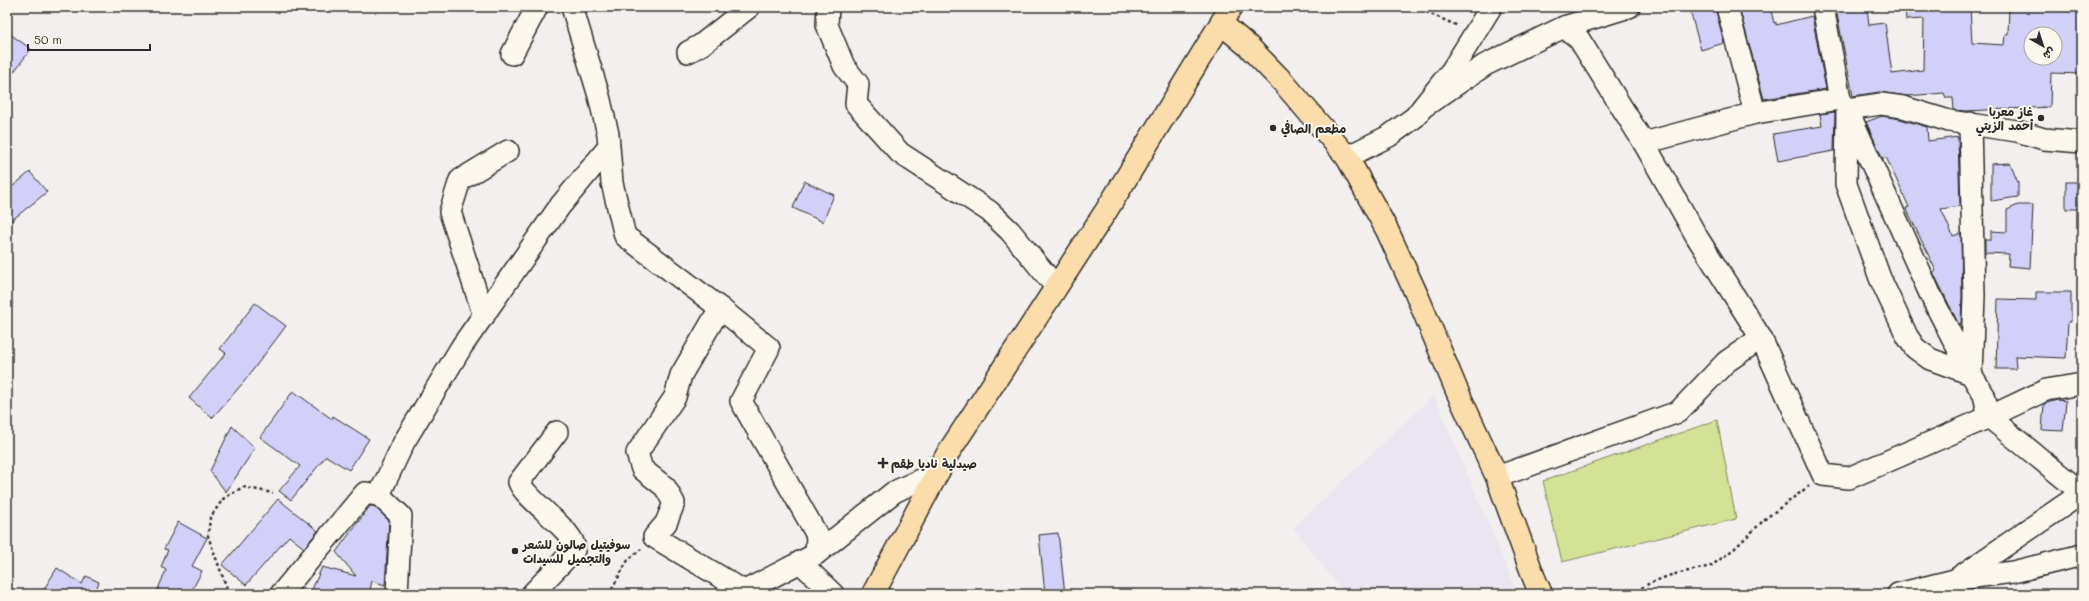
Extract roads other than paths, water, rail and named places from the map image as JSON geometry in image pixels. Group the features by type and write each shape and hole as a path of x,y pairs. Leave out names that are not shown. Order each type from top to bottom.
{"main road":[{"path":"873,594 939,471 1152,138 1226,15 1250,47 1283,82 1347,157 1387,230 1420,300 1457,391 1497,477 1534,578 1542,594"}],"street":[{"path":"512,54 537,7"},
{"path":"572,7 600,96 608,134 612,183 625,236 720,308 769,348 741,401 817,535 808,558"},
{"path":"688,52 701,45 749,7"},
{"path":"828,7 827,25 844,66 858,84 856,104 900,153 990,211 1010,231 1056,287"},
{"path":"1347,157 1389,136 1415,117 1452,70 1492,7"},
{"path":"1423,107 1485,65 1564,27 1629,7"},
{"path":"1728,7 1755,113"},
{"path":"1823,7 1844,104 1846,184 1880,278 1907,336 1915,348 1930,359 1971,374"},
{"path":"1564,27 1579,39 1644,143 1697,237 1761,338 1823,475 1849,478 1989,417 2046,390 2082,384"},
{"path":"1644,143 1755,113 1844,104 1881,104 1903,107 1949,121 2017,131 2044,139 2082,142"},
{"path":"1844,104 1931,296 1971,374 1984,394 1989,417 2082,493 1955,580"},
{"path":"1970,123 1974,296 1971,374"},
{"path":"379,495 404,442 462,346 560,206 608,148"},
{"path":"484,316 450,212 460,180 508,151"},
{"path":"720,308 681,375 675,397 637,453 642,469 665,487 674,503 666,523 654,537 741,592 808,558 894,492 939,471"},
{"path":"1497,477 1678,412 1726,362 1761,338"},
{"path":"532,594 574,550 575,547 571,537 542,509 519,482 557,432"},
{"path":"281,594 365,493 379,495 401,516 397,594"},
{"path":"1898,594 1955,580 2013,572 2082,555"},
{"path":"808,558 833,594"}],"place":[{"name":"غاز معربا أحمد الزيتي","path":"2041,118"},
{"name":"مطعم الصافي","path":"1273,128"},
{"name":"صيدلية ناديا طقم","path":"883,463"},
{"name":"سوفيتيل صالون للشعر والتجميل للسيدات","path":"515,551"}]}
